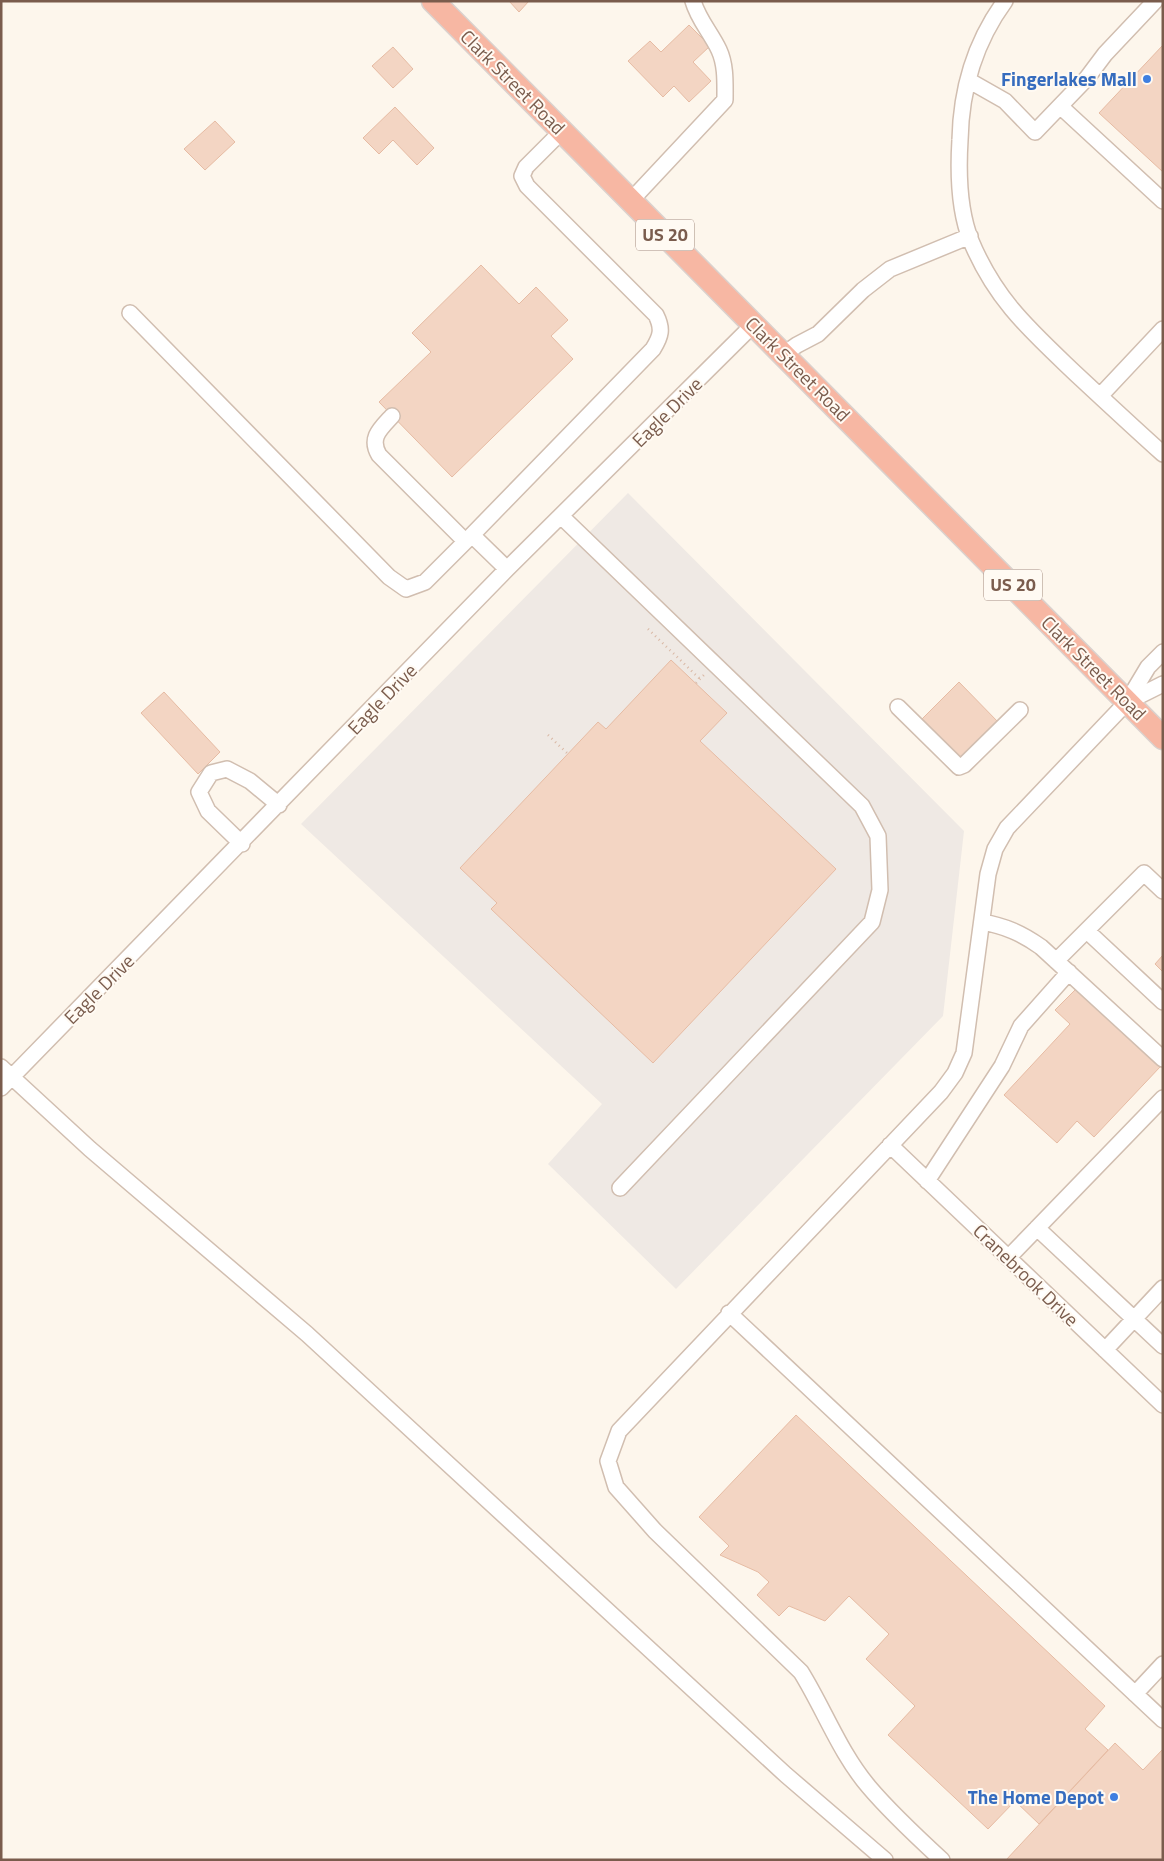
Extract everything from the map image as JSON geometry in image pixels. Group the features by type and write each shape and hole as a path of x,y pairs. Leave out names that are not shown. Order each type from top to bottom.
{"highway":[{"name":"Clark Street Road","path":"433,1 1163,738"}],"street":[{"path":"638,194 725,100 725,75 719,50 693,1"},
{"path":"1005,1 984,35 968,80 960,118 959,167 964,211 970,236 989,276 1021,322 1163,454"},
{"path":"968,80 1005,101 1035,132 1087,78 1105,54 1155,1"},
{"path":"1060,106 1163,201"},
{"path":"130,312 382,570 406,589 425,582 653,350 660,337 661,326 656,315 522,176 526,167 562,131"},
{"path":"784,354 818,334 863,290 890,269 970,236"},
{"name":"Eagle Drive","path":"1,1088 7,1072 242,844 508,569 754,324"},
{"path":"1100,396 1163,329"},
{"path":"392,416 374,437 374,446 379,455 468,538 508,569"},
{"path":"562,517 862,806 878,836 880,890 872,922 620,1188"},
{"path":"942,1860 868,1786 839,1742 818,1699 800,1672 655,1531 616,1487 608,1461 619,1432 729,1313 941,1092 955,1073 964,1053 988,874 995,849 1007,828 1127,702 1148,667 1163,652"},
{"path":"1127,702 1163,684"},
{"path":"898,707 959,766 964,765 1020,710"},
{"path":"242,844 208,811 199,792 211,773 226,769 250,781 279,805"},
{"path":"1056,961 1144,873 1163,891"},
{"path":"982,922 1004,926 1023,934 1069,972 1163,1059"},
{"path":"1087,931 1163,1002"},
{"path":"928,1181 1002,1066 1021,1026 1069,972"},
{"path":"7,1072 90,1149 307,1334 418,1434 611,1616 738,1729 786,1775 885,1860"},
{"path":"1008,1258 1163,1098"},
{"name":"Cranebrook Drive","path":"890,1145 1163,1405"},
{"path":"1037,1228 1163,1346"},
{"path":"1105,1350 1163,1288"},
{"path":"729,1313 1163,1720"},
{"path":"1135,1694 1163,1664"}],"path":[{"path":"648,629 700,679"},
{"path":"548,735 568,754"}],"shaded area":[{"path":"628,493 964,831 943,1016 676,1289 548,1164 602,1104 301,824"}],"building":[{"path":"509,1 529,1 519,12"},
{"path":"689,25 710,46 693,62 711,81 689,102 674,86 663,97 628,61 650,41 661,52"},
{"name":"Fingerlakes Mall","path":"1163,45 1163,172 1099,113"},
{"path":"393,47 413,69 393,88 372,66"},
{"path":"395,107 434,148 417,165 393,140 379,154 363,138"},
{"path":"215,121 235,142 205,170 184,149"},
{"path":"481,265 519,304 536,287 568,320 551,336 573,359 452,477 379,402 431,352 412,333"},
{"path":"671,660 727,713 700,741 836,869 653,1063 491,909 497,903 460,868 598,722 606,729"},
{"path":"959,682 999,723 960,762 920,721"},
{"path":"164,692 220,752 198,774 141,713"},
{"path":"1163,955 1163,972 1155,964"},
{"path":"1076,989 1160,1067 1094,1137 1077,1121 1057,1143 1004,1095 1070,1024 1055,1010"},
{"path":"796,1415 1105,1706 1085,1729 1108,1750 1039,1824 1015,1801 988,1829 888,1735 915,1706 866,1659 889,1634 849,1596 825,1621 789,1606 779,1616 757,1595 769,1582 758,1572 720,1555 729,1546 699,1517"},
{"name":"The Home Depot","path":"1115,1743 1143,1770 1163,1749 1163,1860 1006,1860"}],"place":[{"name":"Fingerlakes Mall","path":"1147,79"},
{"name":"The Home Depot","path":"1114,1797"}]}
